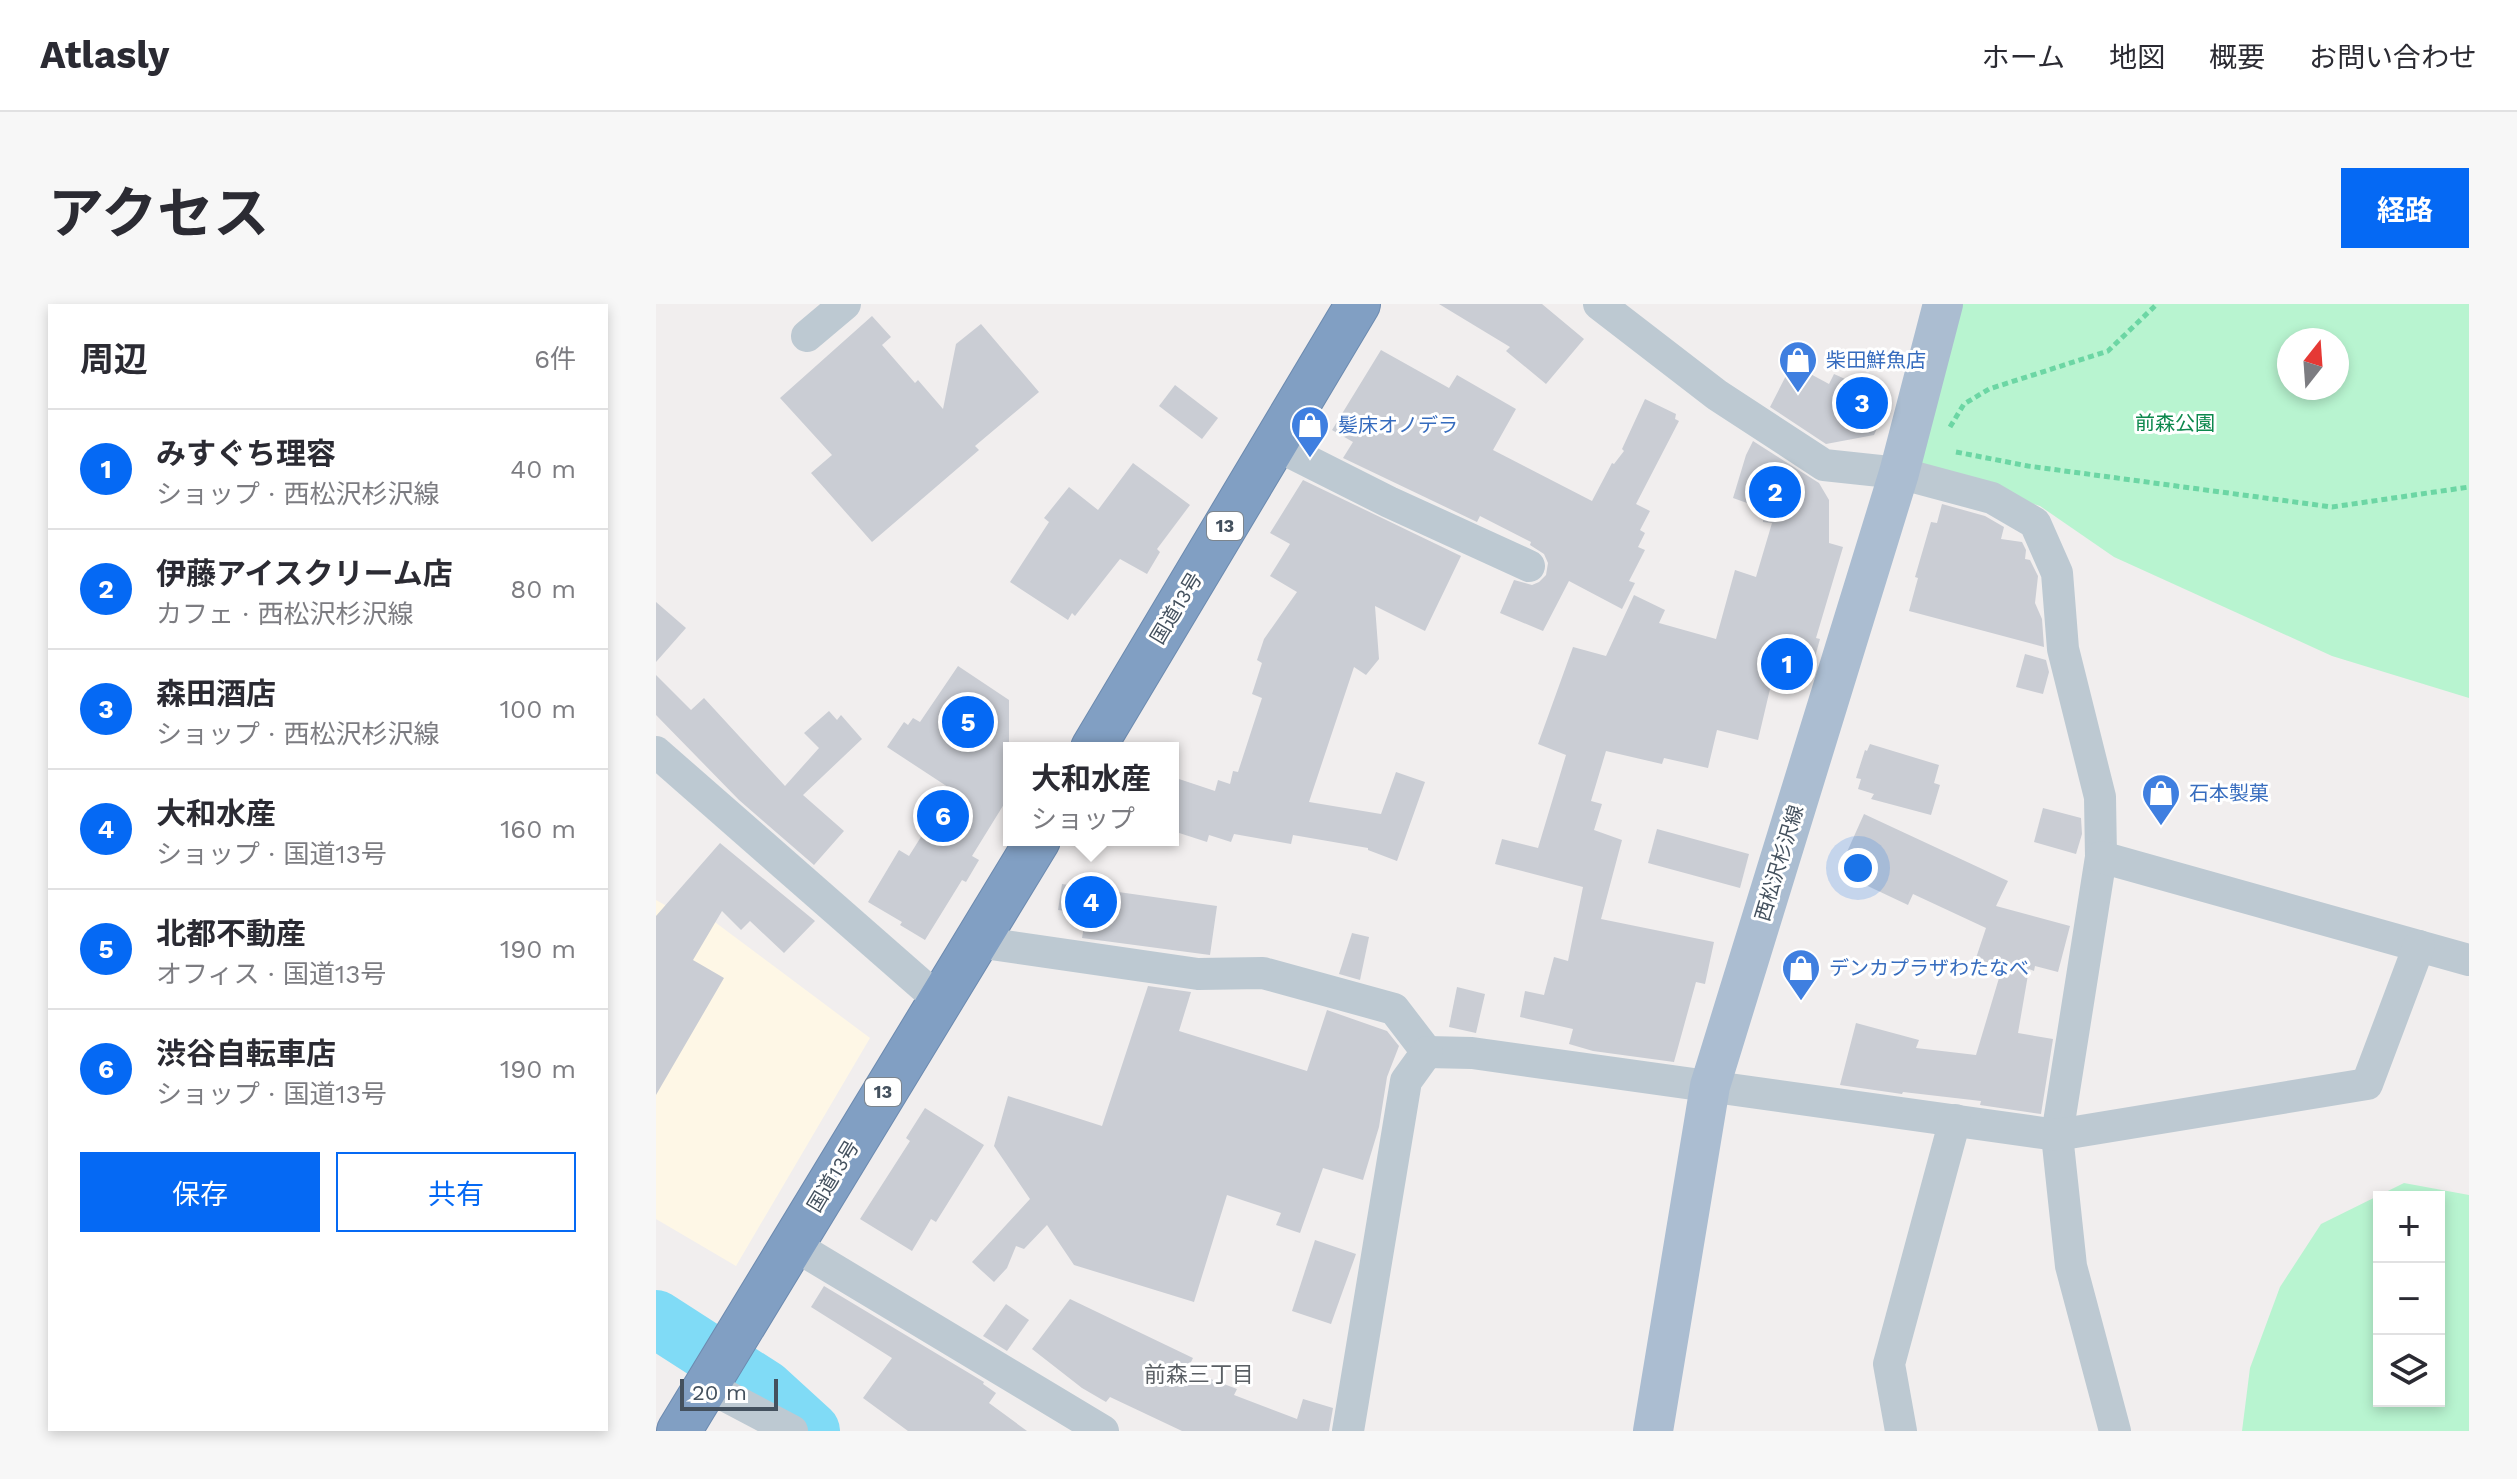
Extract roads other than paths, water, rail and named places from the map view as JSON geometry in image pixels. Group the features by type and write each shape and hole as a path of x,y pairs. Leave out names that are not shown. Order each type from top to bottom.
{"highway":[{"name":"国道13号","path":"1097,742 1358,304"},
{"name":"国道13号","path":"679,1431 1034,846"}],"main road":[{"name":"西松沢杉沢線","path":"1653,1431 1710,1086 1899,473 1943,304"}],"street":[{"path":"807,336 845,304"},
{"path":"1599,304 1717,395 1824,465 1899,473 1992,498 2035,523 2057,573 2063,649 2100,797 2101,857 2057,1135 2071,1266 2115,1431"},
{"path":"1274,444 1389,502 1529,566"},
{"path":"656,752 939,1000"},
{"path":"2101,857 2469,960"},
{"path":"977,942 1198,974 1263,973 1394,1009 1427,1052"},
{"path":"1427,1052 1472,1053 2057,1135 2367,1084 2419,946"},
{"path":"1348,1431 1406,1081 1427,1052"},
{"path":"1901,1431 1889,1364 1955,1120"},
{"path":"792,1244 1103,1431"},
{"path":"707,1386 792,1431"}],"waterway":[{"path":"656,1319 765,1389 811,1431"}],"place":[{"name":"柴田鮮魚店","path":"1798,394"},
{"name":"森田酒店","path":"1862,403"},
{"name":"髪床オノデラ","path":"1310,459"},
{"name":"伊藤アイスクリーム店","path":"1775,492"},
{"name":"みすぐち理容","path":"1787,664"},
{"name":"北都不動産","path":"968,722"},
{"name":"渋谷自転車店","path":"943,816"},
{"name":"石本製菓","path":"2161,827"},
{"name":"大和水産","path":"1091,902"},
{"name":"デンカプラザわたなべ","path":"1801,1002"}],"district":[{"name":"前森三丁目","path":"1199,1374"}],"park label":[{"name":"前森公園","path":"2175,423"}]}
